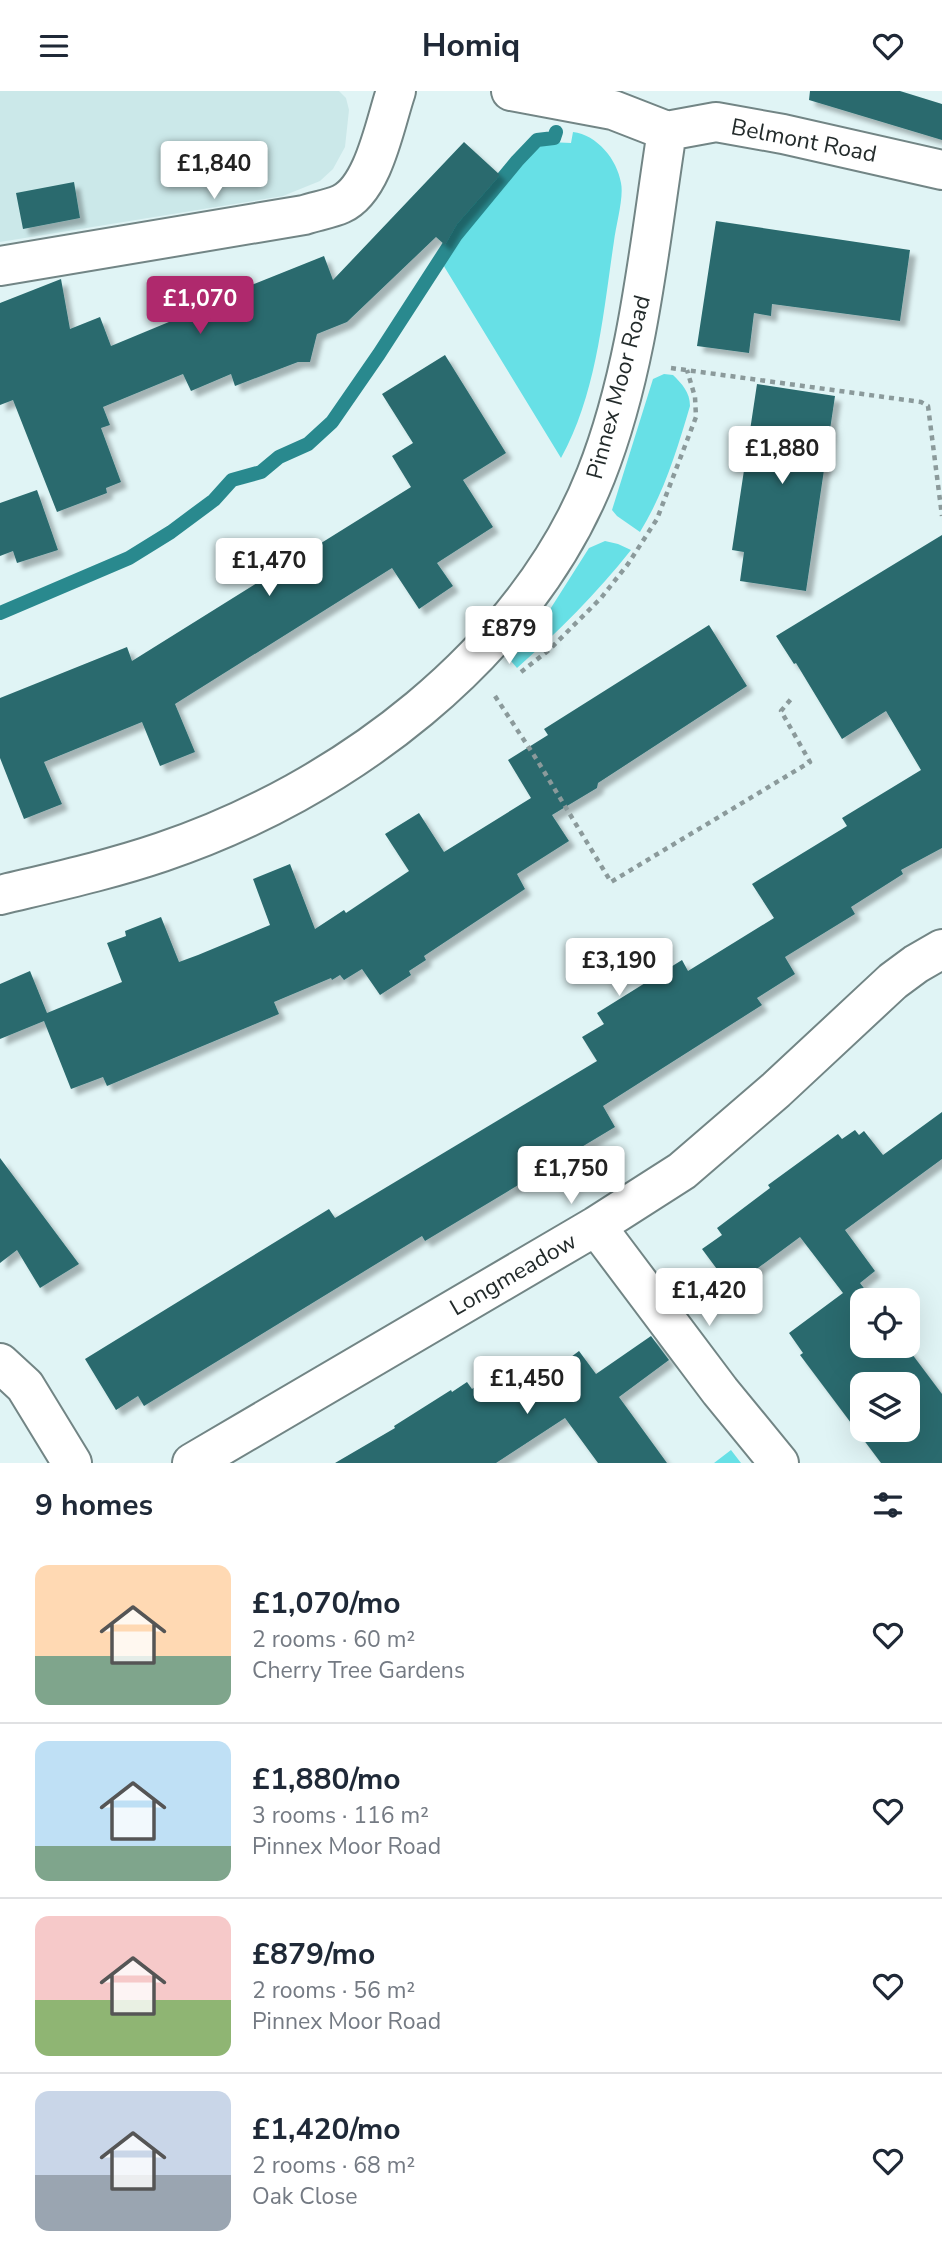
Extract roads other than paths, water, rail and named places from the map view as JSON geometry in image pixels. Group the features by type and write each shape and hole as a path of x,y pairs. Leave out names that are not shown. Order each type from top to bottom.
{"street":[{"path":"0,266 93,253 304,215 343,203 358,191 370,172 396,91"},
{"path":"511,91 587,97 667,131"},
{"name":"Belmont Road","path":"667,131 716,123 783,134 942,170"},
{"name":"Pinnex Moor Road","path":"0,895 89,874 163,852 224,828 279,802 343,765 392,730 434,696 499,632 553,557 581,510 597,473 614,421 644,291 667,131"},
{"name":"Longmeadow","path":"192,1463 596,1226 682,1171 767,1099 893,981 942,949"},
{"path":"596,1226 720,1391 779,1463"},
{"path":"0,1363 24,1386 72,1463"}],"waterway":[{"path":"0,613 129,558 171,532 214,500 232,480 261,472 279,457 308,444 332,422 456,235 537,140 554,138 556,132"}]}
